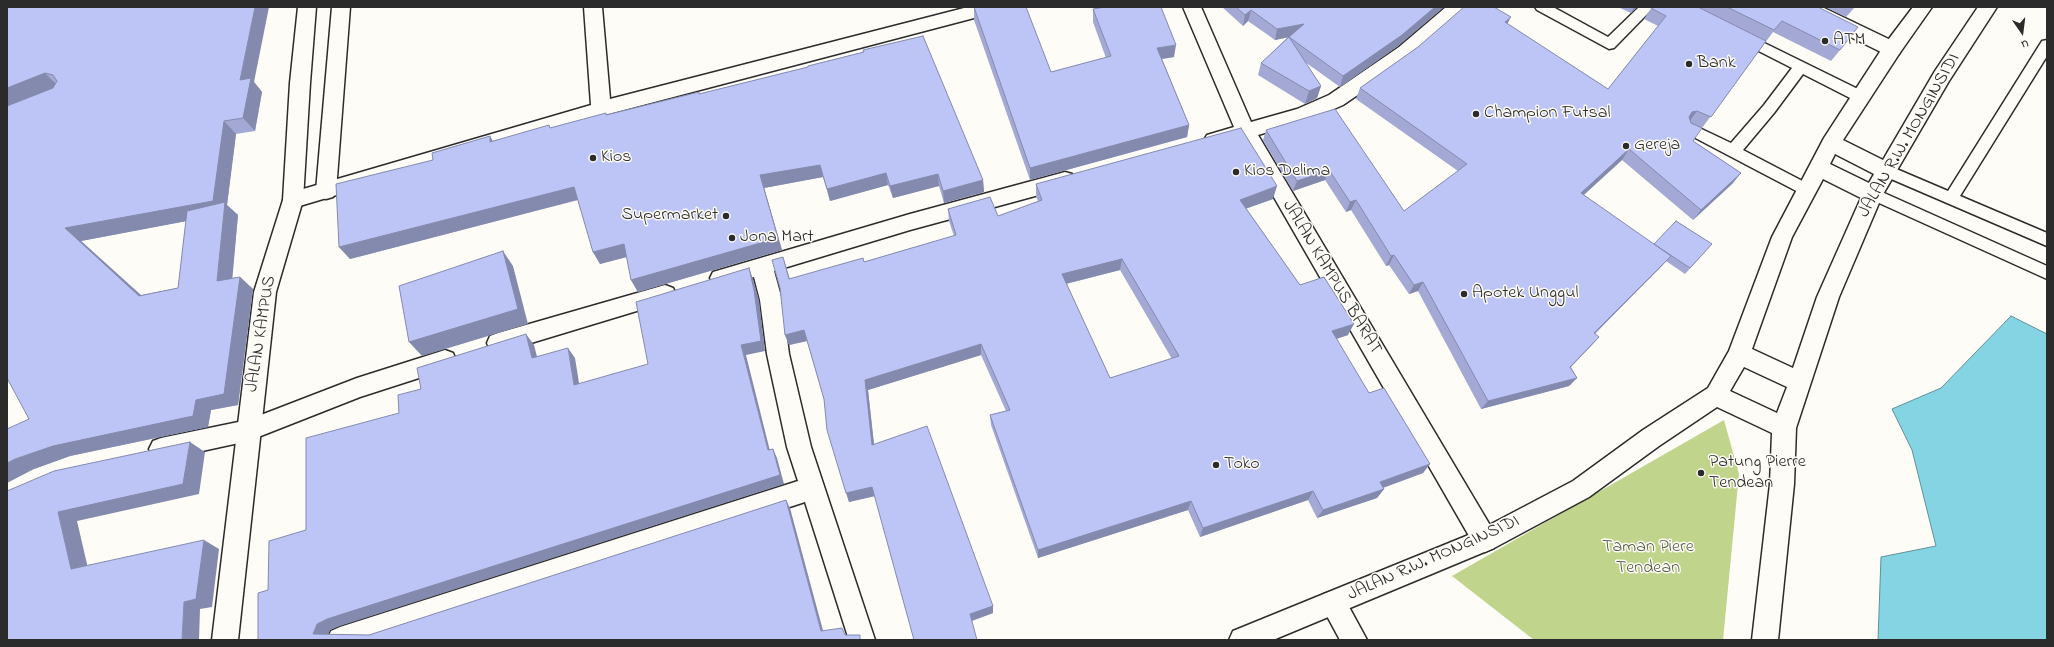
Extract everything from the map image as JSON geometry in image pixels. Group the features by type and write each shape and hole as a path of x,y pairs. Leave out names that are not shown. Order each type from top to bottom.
{"main road":[{"name":"JALAN KAMPUS","path":"225,640 265,292 293,200 300,83 307,7"},
{"path":"593,7 601,109"},
{"path":"293,200 601,109 994,7"},
{"name":"JALAN KAMPUS BARAT","path":"1192,7 1246,132 1302,230 1485,540"},
{"path":"1193,146 1302,115 1336,100 1406,52 1458,7"},
{"path":"1806,7 1892,49"},
{"path":"1784,428 1716,395 1739,354 1782,236 1831,143 1892,49 1923,7"},
{"name":"JALAN R.W. MONGINSIDI","path":"1765,640 1782,484 1782,444 1784,428 1828,297 1873,194 1942,76 1988,7"},
{"path":"326,191 345,8"},
{"path":"1831,143 1887,171"},
{"path":"1819,168 1873,194"},
{"path":"140,453 248,430 357,388 474,351 910,222 1086,175"},
{"path":"762,266 771,300 778,354 797,440 862,640"},
{"path":"1739,354 1800,382"},
{"name":"JALAN R.W. MONGINSIDI","path":"1242,640 1485,540 1581,489 1651,438 1716,395"},
{"path":"340,640 812,488"},
{"path":"1333,603 1354,640"}],"lane":[{"path":"1542,7 1609,44 1646,7"},
{"path":"1731,32 1861,97"},
{"path":"1950,198 1973,166 2047,45"},
{"path":"1733,151 1769,109 1800,67"},
{"path":"1689,128 1807,190"},
{"path":"1887,171 2047,240"},
{"path":"1873,194 2047,273"}],"green space":[{"name":"Taman Piere Tendean","path":"1724,420 1739,474 1723,640 1534,640 1452,576"}],"water":[{"path":"2011,316 2047,334 2047,640 1878,640 1881,557 1936,546 1912,450 1892,409 1941,388"}],"building":[{"path":"7,7 255,7 240,80 251,78 243,118 224,121 213,201 65,228 139,296 178,288 187,211 225,202 217,281 240,277 224,394 196,400 193,416 53,446 7,463 7,429 29,419 7,378 7,106 53,88 57,81 53,75 45,73 7,88"},
{"path":"974,7 1026,7 1051,72 1111,56 1093,9 1105,7 1161,7 1176,45 1157,48 1189,125 1030,168"},
{"path":"1236,7 1435,7 1402,35 1343,76 1289,37 1304,24 1277,29 1251,10 1245,15"},
{"path":"1464,7 1494,7 1511,17 1505,22 1608,89 1666,16 1651,8 1652,7 1698,7 1766,41 1711,117 1697,111 1692,112 1689,117 1691,123 1702,128 1693,141 1741,173 1701,210 1629,149 1581,193 1671,256 1594,333 1599,337 1570,367 1577,378 1488,401 1423,282 1414,285 1394,255 1391,256 1356,200 1350,202 1329,170 1297,181 1266,130 1335,109 1404,211 1467,164 1360,88 1418,47"},
{"path":"1727,7 1818,7 1858,27 1840,50 1782,21 1774,30"},
{"path":"923,36 983,180 943,191 938,174 890,186 886,173 827,189 820,165 760,175 778,238 631,280 624,244 593,252 574,187 339,247 336,184 433,160 432,153 490,136 490,142 549,125 550,128 606,113 606,115 699,92 699,94 864,52 863,50"},
{"path":"1289,37 1321,86 1309,91 1261,63"},
{"path":"1241,128 1277,186 1240,200 1300,285 1324,277 1354,324 1332,331 1369,393 1384,388 1430,464 1380,482 1384,489 1323,510 1313,491 1203,528 1191,501 1038,550 990,415 1010,410 981,344 865,380 872,445 927,426 993,606 970,614 977,640 914,640 872,487 846,493 827,430 824,399 804,330 785,335 780,288 772,260 783,257 789,279 863,258 864,262 956,235 948,209 990,197 998,216 1042,200 1036,184","holes":["1122,259 1179,356 1110,378 1062,274"]},
{"path":"1676,221 1712,244 1690,268 1654,244"},
{"path":"503,251 518,309 409,342 399,286"},
{"path":"749,268 754,290 761,341 741,345 768,450 773,449 780,475 327,619 317,624 313,634 369,635 786,500 821,631 842,628 845,635 860,635 860,640 258,640 258,593 268,590 269,541 306,530 306,438 399,413 398,395 421,389 417,368 526,334 532,358 568,348 574,385 648,364 636,302"},
{"path":"190,442 183,484 58,512 71,569 204,540 196,599 184,602 182,640 7,640 7,491 54,471"}],"place":[{"name":"ATM","path":"1825,41"},
{"name":"Bank","path":"1689,64"},
{"name":"Champion Futsal","path":"1476,114"},
{"name":"Gereja","path":"1626,146"},
{"name":"Kios","path":"593,158"},
{"name":"Kios Delima","path":"1236,172"},
{"name":"Supermarket","path":"726,216"},
{"name":"Jona Mart","path":"732,238"},
{"name":"Apotek Unggul","path":"1464,294"},
{"name":"Toko","path":"1216,465"},
{"name":"Patung Pierre Tendean","path":"1701,473"}]}
